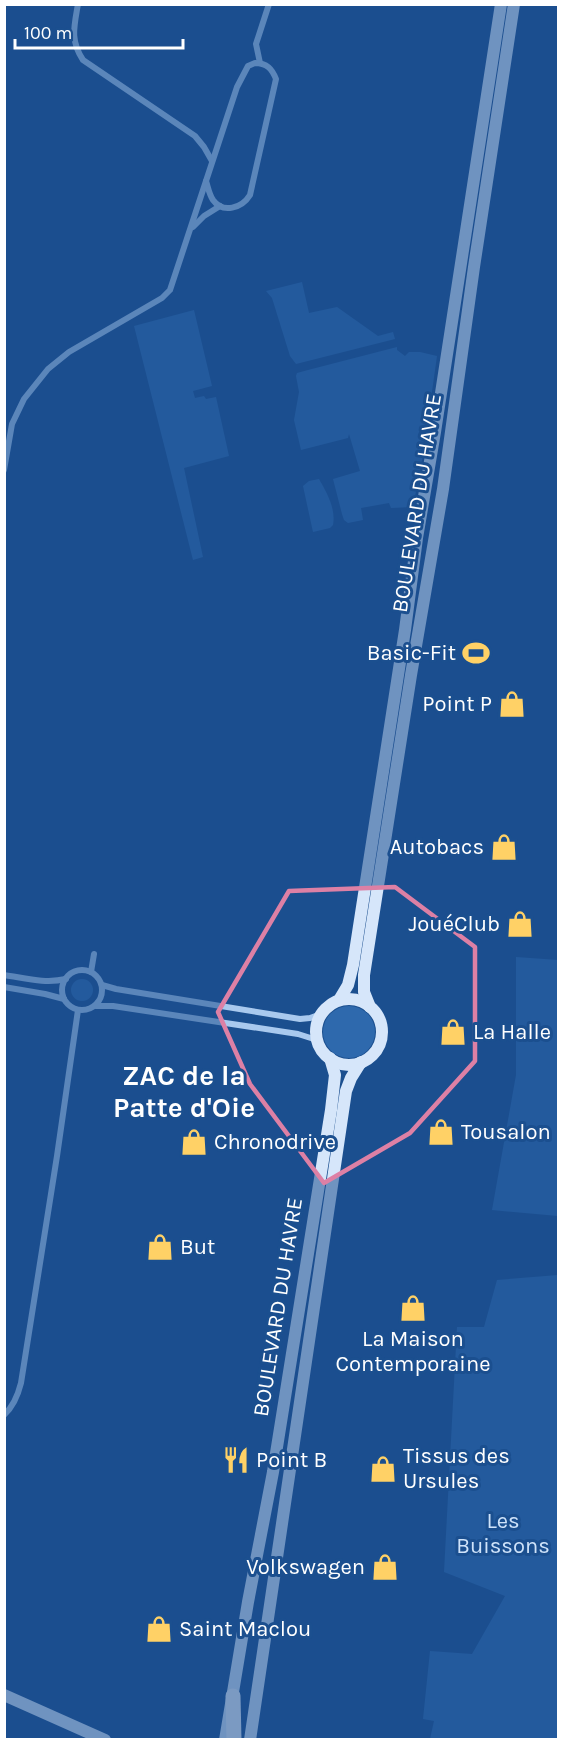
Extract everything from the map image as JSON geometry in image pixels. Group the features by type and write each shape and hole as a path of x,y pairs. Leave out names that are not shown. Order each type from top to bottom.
{"main road":[{"name":"BOULEVARD DU HAVRE","path":"321,1014 339,1000 348,986 353,965 501,4"},
{"name":"BOULEVARD DU HAVRE","path":"250,1740 346,1091 361,1062 374,1053 381,1036 379,1018 370,1007 364,992 364,975 442,489 514,4"},
{"path":"339,1000 355,1000 370,1007"},
{"path":"317,1040 316,1029 321,1014"},
{"name":"BOULEVARD DU HAVRE","path":"225,1740 273,1472 331,1110 335,1075 330,1059 320,1048 317,1040"},
{"path":"330,1059 345,1064 361,1062"},
{"path":"4,1695 105,1740"},
{"path":"233,1696 234,1740"}],"street":[{"path":"78,4 74,40 83,60 195,136 212,161"},
{"path":"260,63 256,44 269,4"},
{"path":"4,470 12,424 24,399 40,378 69,352 162,298 170,290 237,87 248,66 266,64 276,79 250,195 236,207 220,206 210,195 206,181"},
{"path":"191,229 204,216 220,206"},
{"path":"91,972 94,954"},
{"path":"96,1006 102,996 100,979 91,972 80,970 69,974 62,989 64,999 67,1004 78,1010 84,1011 96,1006 113,1006 298,1034 317,1040"},
{"path":"4,975 47,981 66,979"},
{"path":"102,984 116,989 300,1019 321,1014"},
{"path":"4,987 64,999"},
{"path":"4,1414 10,1410 21,1383 78,1010"}],"highlighted area":[{"path":"395,887 475,947 475,1061 410,1133 324,1183 250,1084 218,1012 289,891"}],"green space":[{"path":"302,282 309,313 337,307 378,336 393,332 395,339 296,364 290,356 272,298 266,291"},
{"path":"194,310 212,386 193,391 195,398 216,397 229,456 184,468 203,557 193,560 134,326"},
{"path":"397,347 397,350 405,356 409,352 420,352 437,356 413,507 391,508 389,503 361,508 363,520 348,523 344,520 333,479 360,471 349,434 348,438 301,450 294,420 299,392 296,376 297,373"},
{"path":"319,479 328,495 334,519 330,528 313,532 303,486 309,481"},
{"path":"516,957 558,960 558,1216 492,1210 516,1075"},
{"path":"82,979 90,982 93,990 90,998 82,1001 74,998 71,990 74,982"},
{"path":"349,1006 359,1008 367,1014 373,1022 375,1032 373,1042 367,1050 359,1056 349,1058 339,1056 331,1050 325,1042 323,1032 325,1022 331,1014 339,1008"},
{"name":"Les Buissons","path":"558,1275 558,1739 430,1739 434,1721 423,1719 430,1651 472,1654 505,1596 444,1572 457,1327 484,1327 497,1280"}],"place":[{"name":"Basic-Fit","path":"476,653"},
{"name":"Point P","path":"512,704"},
{"name":"Autobacs","path":"504,847"},
{"name":"JouéClub","path":"520,924"},
{"name":"La Halle","path":"453,1032"},
{"name":"Tousalon","path":"441,1132"},
{"name":"Chronodrive","path":"194,1142"},
{"name":"But","path":"160,1247"},
{"name":"La Maison Contemporaine","path":"413,1308"},
{"name":"Point B","path":"236,1460"},
{"name":"Tissus des Ursules","path":"383,1469"},
{"name":"Volkswagen","path":"385,1567"},
{"name":"Saint Maclou","path":"159,1629"}],"district":[{"name":"ZAC de la Patte d'Oie","path":"184,1091"}]}
